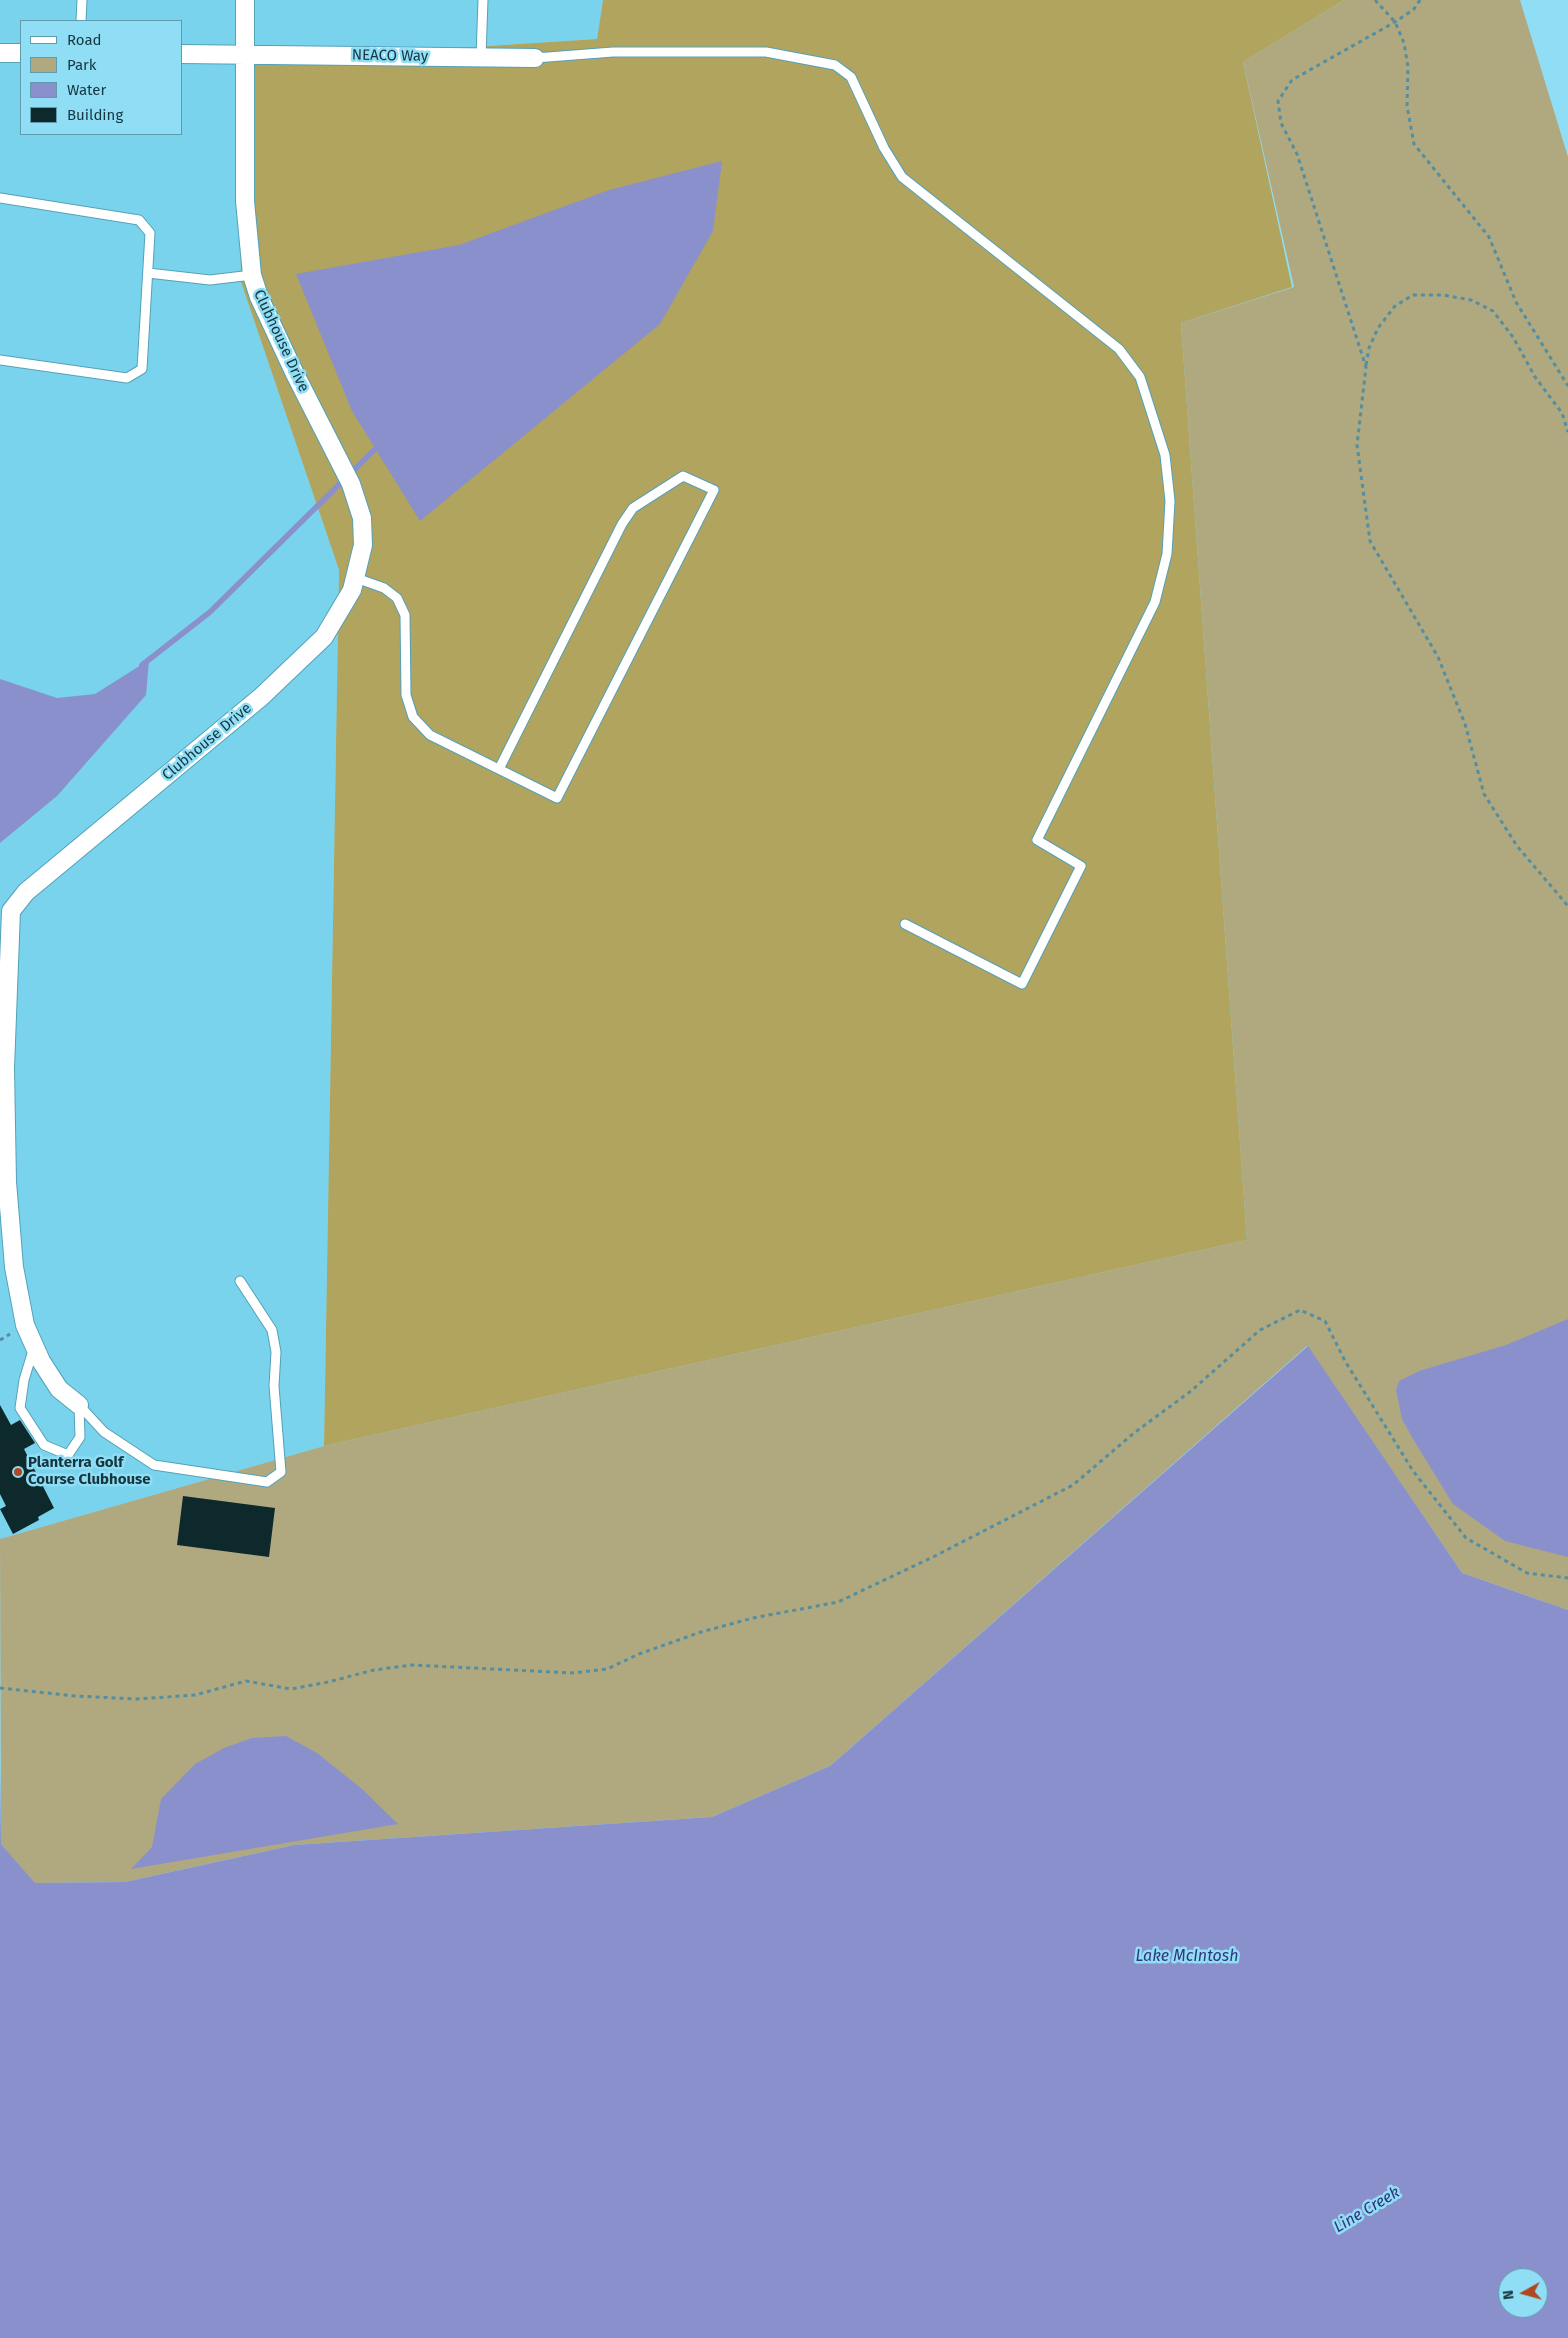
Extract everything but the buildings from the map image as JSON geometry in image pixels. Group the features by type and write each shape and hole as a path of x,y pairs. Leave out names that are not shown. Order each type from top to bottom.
{"street":[{"name":"Clubhouse Drive","path":"79,1405 59,1389 41,1361 25,1325 14,1268 9,1209 5,1068 11,911 26,892 260,698 294,668 324,637 352,590 364,545 362,518 354,492 259,297 252,275 244,201 245,0"},
{"path":"0,53 20,53"},
{"name":"NEACO Way","path":"182,54 535,58"}],"lane":[{"path":"81,20 82,0"},
{"path":"481,57 483,0"},
{"path":"535,58 613,52 757,52 835,65 851,78 884,148 902,177 1119,349 1140,377 1165,455 1170,501 1167,554 1155,602 1037,840 1081,866 1022,984 905,924"},
{"path":"0,198 139,220 150,232 142,369 127,378 0,360"},
{"path":"148,273 210,280 252,275"},
{"path":"356,578 384,588 397,598 406,615 406,695 413,717 430,735 557,798 714,490 683,476 633,508 622,524 499,769"},
{"path":"79,1405 104,1432 154,1465 267,1482 281,1472 274,1386 276,1352 272,1330 240,1281"},
{"path":"34,1346 24,1380 20,1408 44,1445 68,1455 80,1437 79,1405"}],"path":[{"path":"1375,0 1395,22 1405,51 1408,67 1407,106 1414,144 1489,237 1516,302 1568,386"},
{"path":"1366,367 1297,154 1281,123 1278,101 1292,80 1395,22 1414,9 1420,0"},
{"path":"1568,432 1562,413 1535,377 1513,337 1492,311 1471,300 1443,295 1413,295 1395,306 1378,328 1369,348 1358,445 1370,541 1438,657 1465,724 1484,794 1517,846 1568,906"},
{"path":"0,1688 75,1696 137,1699 195,1695 246,1681 291,1689 374,1670 412,1665 573,1673 607,1669 639,1654 701,1632 753,1618 838,1602 935,1556 1073,1485 1134,1433 1192,1391 1260,1330 1300,1310 1325,1321 1345,1361 1414,1471 1466,1538 1527,1573 1568,1578"}],"shaded area":[{"path":"0,0 603,0 597,39 238,62 241,282 339,570 324,1446 0,1539"},
{"path":"603,0 1344,0 1243,62 1292,287 1181,323 1247,1240 324,1446 339,570 241,282 238,62 597,39"}],"green space":[{"path":"1344,0 1520,0 1568,157 1568,1610 1462,1573 1307,1346 830,1766 712,1817 294,1845 125,1882 34,1883 1,1844 0,1539 324,1446 1247,1240 1181,323 1294,287 1243,62"}],"water":[{"path":"722,161 713,231 660,324 420,521 352,411 296,274 459,245 609,190"},
{"path":"149,660 146,695 57,796 0,843 0,679 57,698 95,694"},
{"path":"1568,1319 1568,1557 1505,1541 1453,1504 1402,1419 1396,1390 1399,1381 1419,1371 1506,1345"},
{"name":"Lake McIntosh","path":"1308,1346 1462,1573 1568,1610 1568,2338 0,2338 0,1768 1,1844 35,1883 125,1882 294,1845 712,1817 830,1766"},
{"path":"286,1736 317,1753 362,1789 398,1824 131,1869 152,1847 161,1799 195,1764 224,1748 252,1738"}],"waterway":[{"path":"142,665 210,612 375,449"}],"place":[{"name":"Planterra Golf Course Clubhouse","path":"18,1472"}],"water label":[{"name":"Line Creek","path":"1367,2210"}]}
